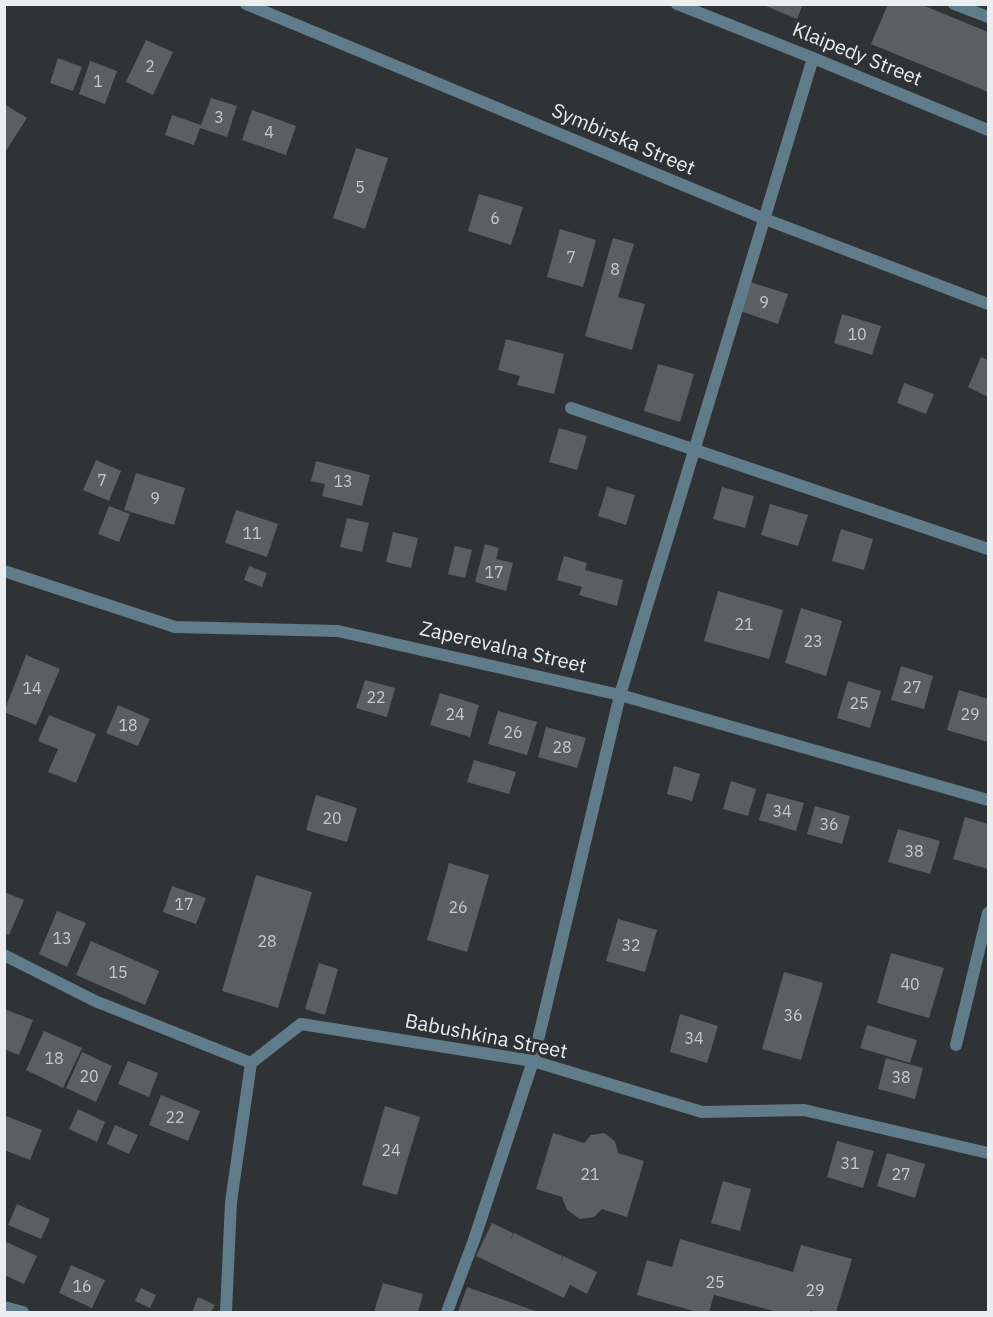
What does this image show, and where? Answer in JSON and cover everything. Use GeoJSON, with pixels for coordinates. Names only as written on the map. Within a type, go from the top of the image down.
{"type":"FeatureCollection","features":[{"type":"Feature","properties":{"kind":"street","name":"Symbirska Street"},"geometry":{"type":"LineString","coordinates":[[246,4],[765,219],[988,304]]}},
{"type":"Feature","properties":{"kind":"street","name":"Klaipedy Street"},"geometry":{"type":"LineString","coordinates":[[677,4],[988,130]]}},
{"type":"Feature","properties":{"kind":"street"},"geometry":{"type":"LineString","coordinates":[[954,4],[988,17]]}},
{"type":"Feature","properties":{"kind":"street"},"geometry":{"type":"LineString","coordinates":[[447,1312],[474,1240],[533,1062],[620,695],[813,58]]}},
{"type":"Feature","properties":{"kind":"street"},"geometry":{"type":"LineString","coordinates":[[570,408],[988,549]]}},
{"type":"Feature","properties":{"kind":"street","name":"Zaperevalna Street"},"geometry":{"type":"LineString","coordinates":[[4,570],[175,627],[338,631],[620,695],[988,800]]}},
{"type":"Feature","properties":{"kind":"street"},"geometry":{"type":"LineString","coordinates":[[956,1044],[988,913]]}},
{"type":"Feature","properties":{"kind":"street"},"geometry":{"type":"LineString","coordinates":[[4,955],[95,1001],[251,1063],[231,1202],[226,1312]]}},
{"type":"Feature","properties":{"kind":"street","name":"Babushkina Street"},"geometry":{"type":"LineString","coordinates":[[251,1063],[301,1024],[533,1062],[702,1112],[804,1110],[988,1153]]}},
{"type":"Feature","properties":{"kind":"street"},"geometry":{"type":"LineString","coordinates":[[4,1307],[23,1312]]}},
{"type":"Feature","properties":{"kind":"building"},"geometry":{"type":"Polygon","coordinates":[[[761,4],[803,4],[797,19],[761,4]]]}},
{"type":"Feature","properties":{"kind":"building"},"geometry":{"type":"Polygon","coordinates":[[[888,4],[920,4],[988,32],[988,92],[871,44],[888,4]]]}},
{"type":"Feature","properties":{"kind":"building"},"geometry":{"type":"Polygon","coordinates":[[[146,40],[173,52],[153,95],[126,82],[146,40]]]}},
{"type":"Feature","properties":{"kind":"building"},"geometry":{"type":"Polygon","coordinates":[[[58,58],[82,67],[73,91],[50,83],[58,58]]]}},
{"type":"Feature","properties":{"kind":"building"},"geometry":{"type":"Polygon","coordinates":[[[90,61],[117,71],[105,104],[79,94],[90,61]]]}},
{"type":"Feature","properties":{"kind":"building"},"geometry":{"type":"Polygon","coordinates":[[[211,98],[237,106],[227,137],[200,128],[194,145],[165,135],[172,115],[201,125],[211,98]]]}},
{"type":"Feature","properties":{"kind":"building"},"geometry":{"type":"Polygon","coordinates":[[[4,104],[27,118],[4,154],[4,104]]]}},
{"type":"Feature","properties":{"kind":"building"},"geometry":{"type":"Polygon","coordinates":[[[252,110],[296,126],[286,155],[242,140],[252,110]]]}},
{"type":"Feature","properties":{"kind":"building"},"geometry":{"type":"Polygon","coordinates":[[[356,148],[388,158],[365,229],[333,218],[356,148]]]}},
{"type":"Feature","properties":{"kind":"building"},"geometry":{"type":"Polygon","coordinates":[[[479,194],[523,207],[511,245],[468,231],[479,194]]]}},
{"type":"Feature","properties":{"kind":"building"},"geometry":{"type":"Polygon","coordinates":[[[560,229],[596,240],[583,287],[547,277],[560,229]]]}},
{"type":"Feature","properties":{"kind":"building"},"geometry":{"type":"Polygon","coordinates":[[[613,238],[634,244],[618,297],[645,304],[632,350],[585,336],[613,238]]]}},
{"type":"Feature","properties":{"kind":"building"},"geometry":{"type":"Polygon","coordinates":[[[750,282],[788,294],[778,324],[740,311],[750,282]]]}},
{"type":"Feature","properties":{"kind":"building"},"geometry":{"type":"Polygon","coordinates":[[[842,314],[881,326],[872,355],[834,343],[842,314]]]}},
{"type":"Feature","properties":{"kind":"building"},"geometry":{"type":"Polygon","coordinates":[[[506,339],[564,354],[554,394],[517,385],[520,376],[498,370],[506,339]]]}},
{"type":"Feature","properties":{"kind":"building"},"geometry":{"type":"Polygon","coordinates":[[[981,357],[988,360],[988,397],[968,387],[981,357]]]}},
{"type":"Feature","properties":{"kind":"building"},"geometry":{"type":"Polygon","coordinates":[[[658,364],[694,374],[680,422],[644,411],[658,364]]]}},
{"type":"Feature","properties":{"kind":"building"},"geometry":{"type":"Polygon","coordinates":[[[904,383],[934,394],[926,414],[897,403],[904,383]]]}},
{"type":"Feature","properties":{"kind":"building"},"geometry":{"type":"Polygon","coordinates":[[[559,428],[587,436],[577,470],[549,462],[559,428]]]}},
{"type":"Feature","properties":{"kind":"building"},"geometry":{"type":"Polygon","coordinates":[[[96,460],[121,471],[109,501],[83,490],[96,460]]]}},
{"type":"Feature","properties":{"kind":"building"},"geometry":{"type":"Polygon","coordinates":[[[316,461],[370,475],[362,506],[322,496],[325,484],[311,481],[316,461]]]}},
{"type":"Feature","properties":{"kind":"building"},"geometry":{"type":"Polygon","coordinates":[[[136,473],[185,488],[174,525],[124,510],[136,473]]]}},
{"type":"Feature","properties":{"kind":"building"},"geometry":{"type":"Polygon","coordinates":[[[607,487],[635,495],[626,525],[598,516],[607,487]]]}},
{"type":"Feature","properties":{"kind":"building"},"geometry":{"type":"Polygon","coordinates":[[[722,487],[754,496],[745,528],[713,519],[722,487]]]}},
{"type":"Feature","properties":{"kind":"building"},"geometry":{"type":"Polygon","coordinates":[[[770,504],[808,515],[798,546],[761,535],[770,504]]]}},
{"type":"Feature","properties":{"kind":"building"},"geometry":{"type":"Polygon","coordinates":[[[109,506],[130,514],[119,542],[98,534],[109,506]]]}},
{"type":"Feature","properties":{"kind":"building"},"geometry":{"type":"Polygon","coordinates":[[[236,510],[278,524],[267,557],[225,543],[236,510]]]}},
{"type":"Feature","properties":{"kind":"building"},"geometry":{"type":"Polygon","coordinates":[[[347,518],[369,523],[362,552],[340,547],[347,518]]]}},
{"type":"Feature","properties":{"kind":"building"},"geometry":{"type":"Polygon","coordinates":[[[841,529],[873,539],[864,570],[832,561],[841,529]]]}},
{"type":"Feature","properties":{"kind":"building"},"geometry":{"type":"Polygon","coordinates":[[[393,532],[418,538],[411,568],[386,562],[393,532]]]}},
{"type":"Feature","properties":{"kind":"building"},"geometry":{"type":"Polygon","coordinates":[[[485,544],[499,548],[496,559],[513,563],[506,591],[475,582],[485,544]]]}},
{"type":"Feature","properties":{"kind":"building"},"geometry":{"type":"Polygon","coordinates":[[[455,546],[472,550],[465,578],[448,574],[455,546]]]}},
{"type":"Feature","properties":{"kind":"building"},"geometry":{"type":"Polygon","coordinates":[[[564,556],[587,563],[585,570],[623,580],[617,606],[579,595],[582,587],[557,580],[564,556]]]}},
{"type":"Feature","properties":{"kind":"building"},"geometry":{"type":"Polygon","coordinates":[[[249,566],[267,573],[262,587],[244,580],[249,566]]]}},
{"type":"Feature","properties":{"kind":"building"},"geometry":{"type":"Polygon","coordinates":[[[718,591],[783,610],[769,659],[704,641],[718,591]]]}},
{"type":"Feature","properties":{"kind":"building"},"geometry":{"type":"Polygon","coordinates":[[[801,608],[842,621],[826,676],[785,663],[801,608]]]}},
{"type":"Feature","properties":{"kind":"building"},"geometry":{"type":"Polygon","coordinates":[[[26,655],[60,669],[36,725],[4,712],[26,655]]]}},
{"type":"Feature","properties":{"kind":"building"},"geometry":{"type":"Polygon","coordinates":[[[901,666],[933,676],[924,709],[891,700],[901,666]]]}},
{"type":"Feature","properties":{"kind":"building"},"geometry":{"type":"Polygon","coordinates":[[[365,680],[395,688],[387,717],[356,708],[365,680]]]}},
{"type":"Feature","properties":{"kind":"building"},"geometry":{"type":"Polygon","coordinates":[[[848,681],[881,691],[870,728],[837,718],[848,681]]]}},
{"type":"Feature","properties":{"kind":"building"},"geometry":{"type":"Polygon","coordinates":[[[959,690],[988,699],[988,742],[947,730],[959,690]]]}},
{"type":"Feature","properties":{"kind":"building"},"geometry":{"type":"Polygon","coordinates":[[[440,693],[479,705],[470,737],[430,725],[440,693]]]}},
{"type":"Feature","properties":{"kind":"building"},"geometry":{"type":"Polygon","coordinates":[[[118,705],[150,719],[138,746],[106,733],[118,705]]]}},
{"type":"Feature","properties":{"kind":"building"},"geometry":{"type":"Polygon","coordinates":[[[498,711],[537,722],[527,755],[488,744],[498,711]]]}},
{"type":"Feature","properties":{"kind":"building"},"geometry":{"type":"Polygon","coordinates":[[[49,715],[96,734],[76,783],[48,772],[58,749],[38,741],[49,715]]]}},
{"type":"Feature","properties":{"kind":"building"},"geometry":{"type":"Polygon","coordinates":[[[546,727],[586,738],[577,768],[538,757],[546,727]]]}},
{"type":"Feature","properties":{"kind":"building"},"geometry":{"type":"Polygon","coordinates":[[[474,760],[516,772],[509,794],[467,782],[474,760]]]}},
{"type":"Feature","properties":{"kind":"building"},"geometry":{"type":"Polygon","coordinates":[[[674,766],[700,774],[692,801],[667,794],[674,766]]]}},
{"type":"Feature","properties":{"kind":"building"},"geometry":{"type":"Polygon","coordinates":[[[731,781],[756,789],[748,816],[723,809],[731,781]]]}},
{"type":"Feature","properties":{"kind":"building"},"geometry":{"type":"Polygon","coordinates":[[[767,793],[804,803],[796,831],[759,820],[767,793]]]}},
{"type":"Feature","properties":{"kind":"building"},"geometry":{"type":"Polygon","coordinates":[[[316,795],[357,808],[347,842],[306,830],[316,795]]]}},
{"type":"Feature","properties":{"kind":"building"},"geometry":{"type":"Polygon","coordinates":[[[815,806],[850,816],[842,844],[807,834],[815,806]]]}},
{"type":"Feature","properties":{"kind":"building"},"geometry":{"type":"Polygon","coordinates":[[[965,817],[988,824],[988,869],[953,859],[965,817]]]}},
{"type":"Feature","properties":{"kind":"building"},"geometry":{"type":"Polygon","coordinates":[[[898,829],[940,841],[930,874],[888,862],[898,829]]]}},
{"type":"Feature","properties":{"kind":"building"},"geometry":{"type":"Polygon","coordinates":[[[449,863],[489,875],[467,952],[427,940],[449,863]]]}},
{"type":"Feature","properties":{"kind":"building"},"geometry":{"type":"Polygon","coordinates":[[[256,875],[312,892],[278,1008],[222,991],[256,875]]]}},
{"type":"Feature","properties":{"kind":"building"},"geometry":{"type":"Polygon","coordinates":[[[172,886],[206,898],[196,924],[163,912],[172,886]]]}},
{"type":"Feature","properties":{"kind":"building"},"geometry":{"type":"Polygon","coordinates":[[[4,892],[24,900],[9,935],[4,933],[4,892]]]}},
{"type":"Feature","properties":{"kind":"building"},"geometry":{"type":"Polygon","coordinates":[[[57,911],[86,923],[67,967],[39,954],[57,911]]]}},
{"type":"Feature","properties":{"kind":"building"},"geometry":{"type":"Polygon","coordinates":[[[618,919],[657,930],[645,972],[606,961],[618,919]]]}},
{"type":"Feature","properties":{"kind":"building"},"geometry":{"type":"Polygon","coordinates":[[[91,941],[159,971],[145,1005],[76,975],[91,941]]]}},
{"type":"Feature","properties":{"kind":"building"},"geometry":{"type":"Polygon","coordinates":[[[891,953],[944,968],[929,1018],[877,1003],[891,953]]]}},
{"type":"Feature","properties":{"kind":"building"},"geometry":{"type":"Polygon","coordinates":[[[319,963],[338,969],[325,1015],[305,1009],[319,963]]]}},
{"type":"Feature","properties":{"kind":"building"},"geometry":{"type":"Polygon","coordinates":[[[784,972],[823,983],[801,1060],[762,1049],[784,972]]]}},
{"type":"Feature","properties":{"kind":"building"},"geometry":{"type":"Polygon","coordinates":[[[4,1009],[33,1020],[19,1055],[4,1049],[4,1009]]]}},
{"type":"Feature","properties":{"kind":"building"},"geometry":{"type":"Polygon","coordinates":[[[680,1014],[718,1026],[707,1063],[670,1052],[680,1014]]]}},
{"type":"Feature","properties":{"kind":"building"},"geometry":{"type":"Polygon","coordinates":[[[867,1025],[917,1040],[910,1063],[860,1048],[867,1025]]]}},
{"type":"Feature","properties":{"kind":"building"},"geometry":{"type":"Polygon","coordinates":[[[44,1031],[82,1048],[63,1088],[26,1070],[44,1031]]]}},
{"type":"Feature","properties":{"kind":"building"},"geometry":{"type":"Polygon","coordinates":[[[82,1052],[112,1066],[96,1102],[66,1088],[82,1052]]]}},
{"type":"Feature","properties":{"kind":"building"},"geometry":{"type":"Polygon","coordinates":[[[886,1058],[923,1068],[915,1099],[878,1089],[886,1058]]]}},
{"type":"Feature","properties":{"kind":"building"},"geometry":{"type":"Polygon","coordinates":[[[128,1061],[158,1073],[149,1097],[118,1084],[128,1061]]]}},
{"type":"Feature","properties":{"kind":"building"},"geometry":{"type":"Polygon","coordinates":[[[161,1095],[200,1111],[188,1141],[149,1125],[161,1095]]]}},
{"type":"Feature","properties":{"kind":"building"},"geometry":{"type":"Polygon","coordinates":[[[385,1106],[420,1117],[397,1195],[362,1185],[385,1106]]]}},
{"type":"Feature","properties":{"kind":"building"},"geometry":{"type":"Polygon","coordinates":[[[78,1109],[105,1122],[97,1142],[69,1129],[78,1109]]]}},
{"type":"Feature","properties":{"kind":"building"},"geometry":{"type":"Polygon","coordinates":[[[6,1116],[42,1130],[30,1160],[4,1150],[6,1116]]]}},
{"type":"Feature","properties":{"kind":"building"},"geometry":{"type":"Polygon","coordinates":[[[115,1125],[138,1135],[129,1154],[107,1144],[115,1125]]]}},
{"type":"Feature","properties":{"kind":"building"},"geometry":{"type":"Polygon","coordinates":[[[553,1133],[584,1143],[591,1135],[604,1133],[615,1141],[618,1153],[644,1161],[627,1217],[602,1209],[594,1217],[580,1219],[567,1210],[562,1197],[536,1189],[553,1133]]]}},
{"type":"Feature","properties":{"kind":"building"},"geometry":{"type":"Polygon","coordinates":[[[837,1141],[874,1151],[863,1188],[827,1177],[837,1141]]]}},
{"type":"Feature","properties":{"kind":"building"},"geometry":{"type":"Polygon","coordinates":[[[887,1153],[925,1164],[915,1198],[877,1186],[887,1153]]]}},
{"type":"Feature","properties":{"kind":"building"},"geometry":{"type":"Polygon","coordinates":[[[723,1181],[751,1189],[740,1231],[711,1223],[723,1181]]]}},
{"type":"Feature","properties":{"kind":"building"},"geometry":{"type":"Polygon","coordinates":[[[17,1204],[50,1219],[41,1239],[8,1225],[17,1204]]]}},
{"type":"Feature","properties":{"kind":"building"},"geometry":{"type":"Polygon","coordinates":[[[492,1223],[513,1233],[510,1241],[514,1233],[562,1256],[560,1264],[563,1256],[597,1272],[587,1294],[570,1285],[564,1298],[476,1256],[492,1223]]]}},
{"type":"Feature","properties":{"kind":"building"},"geometry":{"type":"Polygon","coordinates":[[[680,1239],[793,1272],[801,1245],[852,1259],[836,1312],[810,1310],[810,1312],[777,1312],[714,1295],[709,1312],[697,1312],[637,1295],[647,1260],[672,1267],[680,1239]]]}},
{"type":"Feature","properties":{"kind":"building"},"geometry":{"type":"Polygon","coordinates":[[[4,1241],[37,1256],[24,1284],[4,1275],[4,1241]]]}},
{"type":"Feature","properties":{"kind":"building"},"geometry":{"type":"Polygon","coordinates":[[[71,1265],[105,1280],[92,1308],[59,1293],[71,1265]]]}},
{"type":"Feature","properties":{"kind":"building"},"geometry":{"type":"Polygon","coordinates":[[[383,1283],[423,1294],[418,1312],[374,1312],[383,1283]]]}},
{"type":"Feature","properties":{"kind":"building"},"geometry":{"type":"Polygon","coordinates":[[[467,1287],[538,1312],[458,1312],[467,1287]]]}},
{"type":"Feature","properties":{"kind":"building"},"geometry":{"type":"Polygon","coordinates":[[[141,1288],[156,1295],[150,1308],[135,1301],[141,1288]]]}},
{"type":"Feature","properties":{"kind":"building"},"geometry":{"type":"Polygon","coordinates":[[[198,1297],[215,1305],[211,1312],[192,1312],[198,1297]]]}}]}
